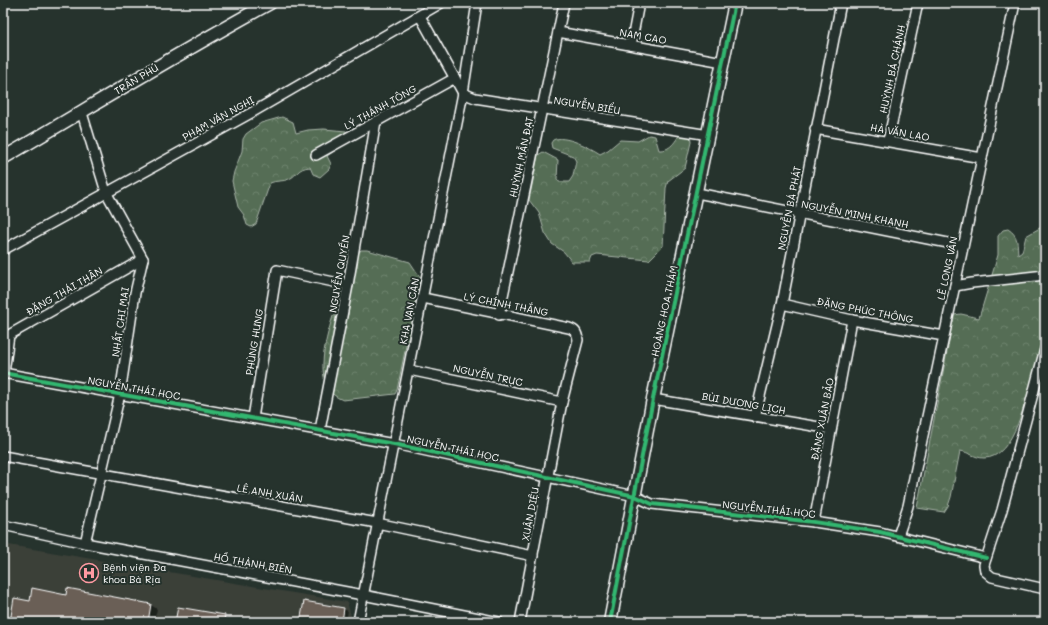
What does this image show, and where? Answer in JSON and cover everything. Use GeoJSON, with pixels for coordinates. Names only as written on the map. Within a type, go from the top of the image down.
{"type":"FeatureCollection","features":[{"type":"Feature","properties":{"kind":"street","name":"TRẦN PHÚ"},"geometry":{"type":"LineString","coordinates":[[3,158],[82,113],[136,78],[270,3]]}},
{"type":"Feature","properties":{"kind":"street","name":"PHẠM VĂN NGHỊ"},"geometry":{"type":"LineString","coordinates":[[3,250],[251,113],[442,3]]}},
{"type":"Feature","properties":{"kind":"street","name":"KHA VẠN CÂN"},"geometry":{"type":"LineString","coordinates":[[358,622],[463,93],[477,3]]}},
{"type":"Feature","properties":{"kind":"street","name":"HUỲNH MẪN ĐẠT"},"geometry":{"type":"LineString","coordinates":[[499,315],[564,3]]}},
{"type":"Feature","properties":{"kind":"street"},"geometry":{"type":"LineString","coordinates":[[631,45],[638,3]]}},
{"type":"Feature","properties":{"kind":"street","name":"HOÀNG HOA THÁM"},"geometry":{"type":"LineString","coordinates":[[610,622],[653,399],[709,135],[735,3]]}},
{"type":"Feature","properties":{"kind":"street","name":"NGUYỄN BÁ PHÁT"},"geometry":{"type":"LineString","coordinates":[[755,417],[782,304],[815,129],[841,3]]}},
{"type":"Feature","properties":{"kind":"street","name":"HUỲNH BÁ CHÁNH"},"geometry":{"type":"LineString","coordinates":[[888,141],[918,3]]}},
{"type":"Feature","properties":{"kind":"street","name":"LÊ LONG VÂN"},"geometry":{"type":"LineString","coordinates":[[898,536],[908,506],[1015,3]]}},
{"type":"Feature","properties":{"kind":"street"},"geometry":{"type":"LineString","coordinates":[[420,16],[456,78],[463,93]]}},
{"type":"Feature","properties":{"kind":"street","name":"NAM CAO"},"geometry":{"type":"LineString","coordinates":[[558,32],[723,62]]}},
{"type":"Feature","properties":{"kind":"street","name":"LÝ THÁNH TÔNG"},"geometry":{"type":"LineString","coordinates":[[316,156],[376,121],[456,78]]}},
{"type":"Feature","properties":{"kind":"street","name":"NGUYỄN BIỂU"},"geometry":{"type":"LineString","coordinates":[[463,93],[475,98],[709,135]]}},
{"type":"Feature","properties":{"kind":"street"},"geometry":{"type":"LineString","coordinates":[[82,113],[106,192],[142,259]]}},
{"type":"Feature","properties":{"kind":"street","name":"NGUYỄN QUYỀN"},"geometry":{"type":"LineString","coordinates":[[320,430],[348,285],[376,121]]}},
{"type":"Feature","properties":{"kind":"street","name":"HÀ VĂN LAO"},"geometry":{"type":"LineString","coordinates":[[815,129],[982,158]]}},
{"type":"Feature","properties":{"kind":"street","name":"NGUYỄN MINH KHANH"},"geometry":{"type":"LineString","coordinates":[[696,193],[799,215],[964,246]]}},
{"type":"Feature","properties":{"kind":"street","name":"ĐẶNG THÁI THÂN"},"geometry":{"type":"LineString","coordinates":[[3,373],[9,335],[142,259]]}},
{"type":"Feature","properties":{"kind":"street","name":"NHẤT CHI MAI"},"geometry":{"type":"LineString","coordinates":[[85,543],[120,394],[135,293],[142,259]]}},
{"type":"Feature","properties":{"kind":"street","name":"PHÙNG HƯNG"},"geometry":{"type":"LineString","coordinates":[[253,418],[277,270],[348,285]]}},
{"type":"Feature","properties":{"kind":"street"},"geometry":{"type":"LineString","coordinates":[[955,286],[972,282],[1045,275]]}},
{"type":"Feature","properties":{"kind":"street","name":"LÝ CHÍNH THẮNG"},"geometry":{"type":"LineString","coordinates":[[423,298],[499,315],[569,328],[575,330],[578,340]]}},
{"type":"Feature","properties":{"kind":"street","name":"ĐẶNG PHÚC THÔNG"},"geometry":{"type":"LineString","coordinates":[[782,304],[852,320],[944,336]]}},
{"type":"Feature","properties":{"kind":"street","name":"ĐẶNG XUÂN BẢO"},"geometry":{"type":"LineString","coordinates":[[814,522],[852,320]]}},
{"type":"Feature","properties":{"kind":"street","name":"XUÂN DIỆU"},"geometry":{"type":"LineString","coordinates":[[520,622],[562,402],[578,340]]}},
{"type":"Feature","properties":{"kind":"street"},"geometry":{"type":"LineString","coordinates":[[1045,349],[1002,510],[984,565],[988,576],[1045,589]]}},
{"type":"Feature","properties":{"kind":"street","name":"NGUYỄN TRỰC"},"geometry":{"type":"LineString","coordinates":[[409,370],[562,402]]}},
{"type":"Feature","properties":{"kind":"street","name":"NGUYỄN THÁI HỌC"},"geometry":{"type":"LineString","coordinates":[[3,373],[394,444],[634,496],[652,504],[814,522],[898,536],[986,558]]}},
{"type":"Feature","properties":{"kind":"street","name":"BÙI DƯƠNG LỊCH"},"geometry":{"type":"LineString","coordinates":[[653,399],[831,429]]}},
{"type":"Feature","properties":{"kind":"street","name":"LÊ ANH XUÂN"},"geometry":{"type":"LineString","coordinates":[[3,456],[377,523],[533,556]]}},
{"type":"Feature","properties":{"kind":"street","name":"HỒ THÀNH BIÊN"},"geometry":{"type":"LineString","coordinates":[[3,525],[85,543],[499,622]]}},
{"type":"Feature","properties":{"kind":"shaded area","name":"Bệnh viện Đa khoa Bà Rịa"},"geometry":{"type":"Polygon","coordinates":[[[3,544],[347,602],[351,616],[350,622],[3,622],[3,544]]]}},
{"type":"Feature","properties":{"kind":"green space"},"geometry":{"type":"Polygon","coordinates":[[[282,117],[293,122],[296,133],[308,130],[324,129],[346,131],[349,141],[327,156],[331,164],[329,169],[320,177],[313,174],[310,167],[300,170],[289,179],[270,183],[256,224],[251,227],[247,225],[244,215],[238,207],[232,181],[242,151],[243,139],[246,134],[261,123],[282,117]]]}},
{"type":"Feature","properties":{"kind":"green space"},"geometry":{"type":"Polygon","coordinates":[[[689,128],[691,142],[685,168],[668,181],[666,188],[663,246],[649,260],[597,255],[592,257],[590,262],[572,262],[564,252],[552,244],[545,233],[539,213],[529,200],[538,155],[543,152],[558,160],[557,179],[559,182],[569,182],[573,176],[576,161],[573,156],[552,148],[551,143],[553,140],[570,140],[584,145],[600,154],[608,150],[620,140],[638,141],[649,135],[655,136],[659,150],[664,150],[674,143],[683,129],[689,128]]]}},
{"type":"Feature","properties":{"kind":"green space"},"geometry":{"type":"Polygon","coordinates":[[[1045,225],[1045,356],[1038,366],[1031,382],[1018,424],[1004,448],[995,455],[981,458],[960,451],[951,497],[944,512],[917,508],[954,315],[961,314],[979,318],[998,255],[998,236],[1003,230],[1008,229],[1016,237],[1018,255],[1022,252],[1026,236],[1045,225]]]}},
{"type":"Feature","properties":{"kind":"green space"},"geometry":{"type":"Polygon","coordinates":[[[361,250],[367,250],[410,262],[420,277],[395,394],[343,400],[333,394],[327,386],[324,375],[324,351],[333,316],[348,315],[356,256],[361,250]]]}},
{"type":"Feature","properties":{"kind":"building"},"geometry":{"type":"Polygon","coordinates":[[[32,588],[66,595],[67,588],[151,604],[148,622],[10,622],[14,598],[30,601],[32,588]]]}},
{"type":"Feature","properties":{"kind":"building"},"geometry":{"type":"Polygon","coordinates":[[[304,601],[344,608],[342,622],[300,622],[304,601]]]}},
{"type":"Feature","properties":{"kind":"building"},"geometry":{"type":"Polygon","coordinates":[[[178,607],[225,615],[224,622],[175,622],[178,607]]]}},
{"type":"Feature","properties":{"kind":"cycle path"},"geometry":{"type":"LineString","coordinates":[[610,622],[653,399],[735,3]]}},
{"type":"Feature","properties":{"kind":"cycle path"},"geometry":{"type":"LineString","coordinates":[[3,373],[394,444],[635,496],[652,504],[814,522],[880,532],[986,558]]}},
{"type":"Feature","properties":{"kind":"place","name":"Bệnh viện Đa khoa Bà Rịa"},"geometry":{"type":"Point","coordinates":[89,573]}}]}
